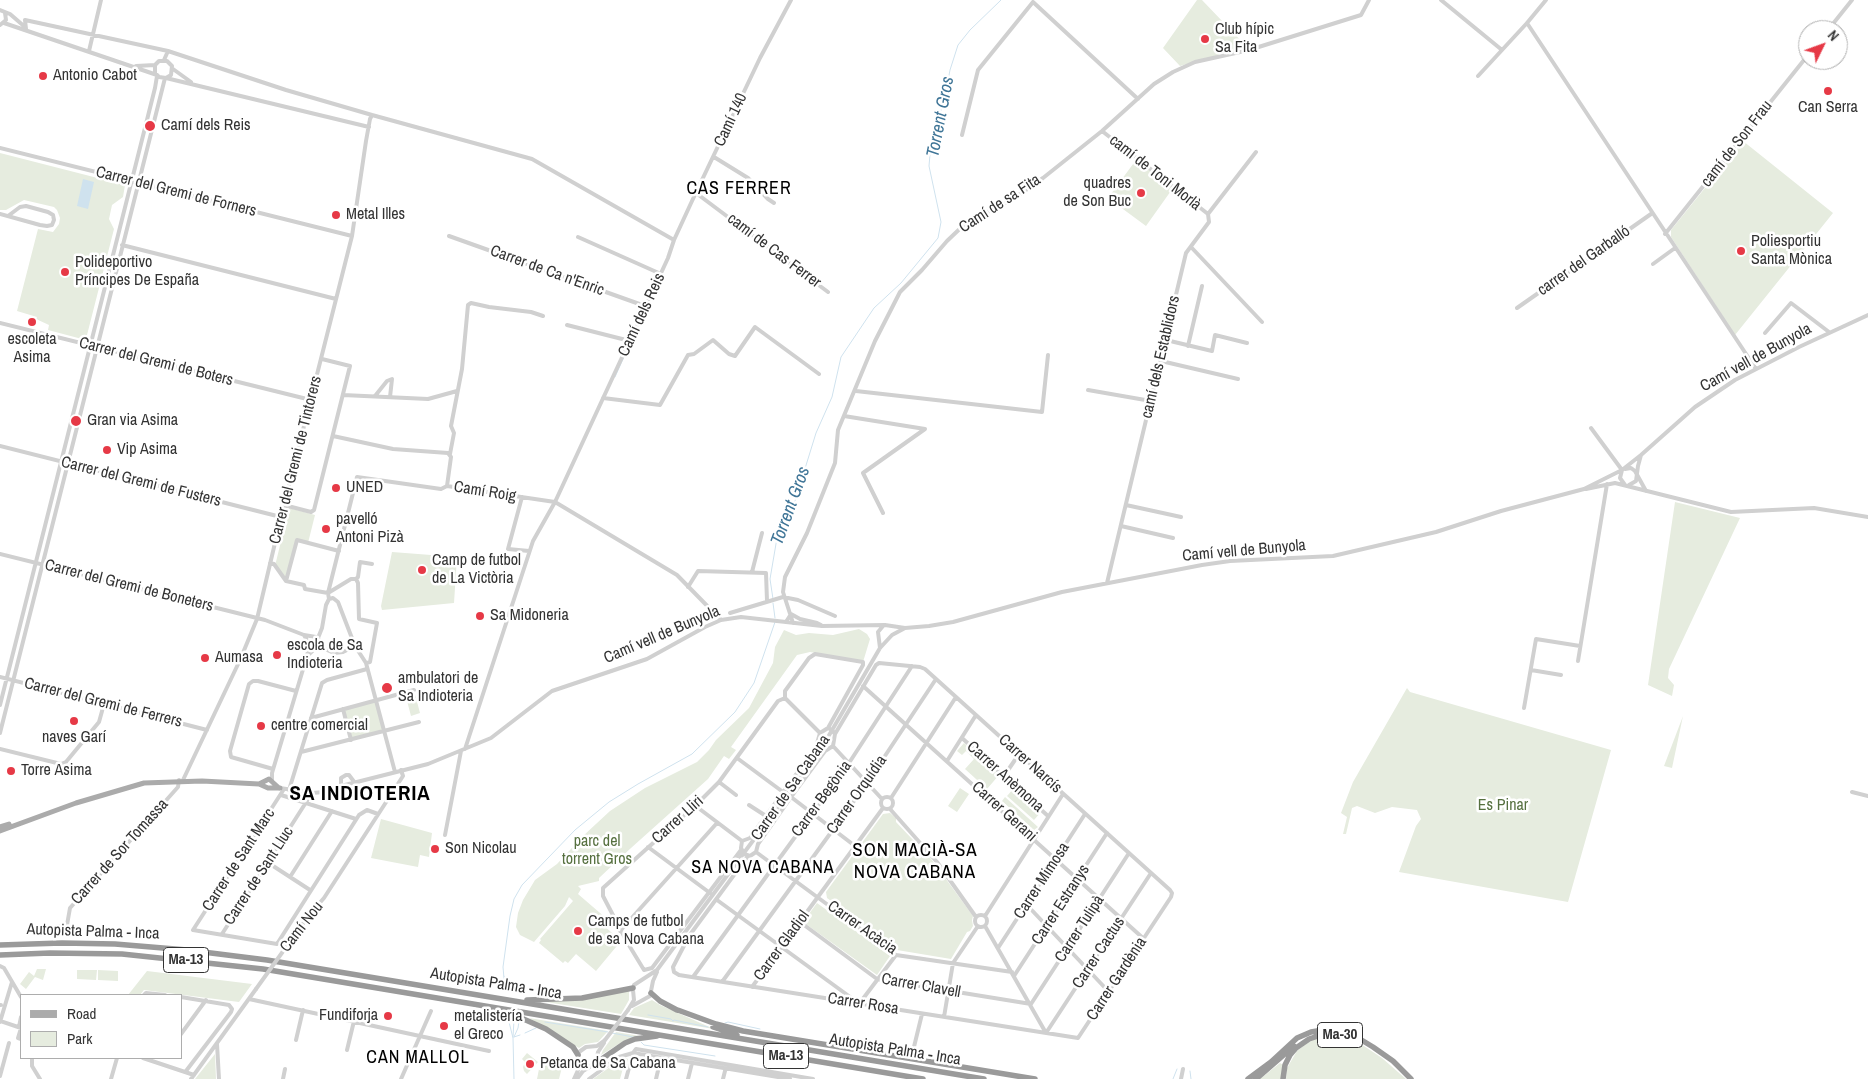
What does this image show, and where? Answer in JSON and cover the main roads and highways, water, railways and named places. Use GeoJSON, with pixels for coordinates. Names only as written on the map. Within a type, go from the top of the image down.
{"type":"FeatureCollection","features":[{"type":"Feature","properties":{"kind":"highway","name":"Autopista Palma - Inca"},"geometry":{"type":"LineString","coordinates":[[0,943],[115,944],[267,960],[984,1079]]}},
{"type":"Feature","properties":{"kind":"highway","name":"Autopista Palma - Inca"},"geometry":{"type":"LineString","coordinates":[[0,954],[86,953],[185,960],[283,972],[923,1079]]}},
{"type":"Feature","properties":{"kind":"highway"},"geometry":{"type":"LineString","coordinates":[[513,1001],[573,999],[633,990]]}},
{"type":"Feature","properties":{"kind":"highway"},"geometry":{"type":"LineString","coordinates":[[651,990],[660,1001],[687,1016],[758,1041]]}},
{"type":"Feature","properties":{"kind":"highway"},"geometry":{"type":"LineString","coordinates":[[497,1008],[542,1026],[571,1046],[578,1058]]}},
{"type":"Feature","properties":{"kind":"highway"},"geometry":{"type":"LineString","coordinates":[[675,1009],[716,1024],[744,1030],[1035,1079]]}},
{"type":"Feature","properties":{"kind":"highway"},"geometry":{"type":"LineString","coordinates":[[1248,1079],[1271,1062],[1294,1040],[1308,1033],[1319,1030],[1337,1030],[1350,1033],[1360,1040]]}},
{"type":"Feature","properties":{"kind":"highway","name":"Ma-30"},"geometry":{"type":"LineString","coordinates":[[1256,1079],[1297,1044],[1312,1035],[1332,1032],[1349,1035],[1360,1040],[1386,1056],[1410,1079]]}},
{"type":"Feature","properties":{"kind":"highway","name":"Ma-30"},"geometry":{"type":"LineString","coordinates":[[1283,1079],[1287,1060],[1296,1048],[1309,1039],[1328,1034],[1347,1037],[1366,1045],[1410,1079]]}},
{"type":"Feature","properties":{"kind":"highway"},"geometry":{"type":"LineString","coordinates":[[597,1060],[624,1043],[640,1038],[663,1036]]}},
{"type":"Feature","properties":{"kind":"main road"},"geometry":{"type":"LineString","coordinates":[[0,831],[113,791],[144,783],[181,780],[263,782],[282,789]]}},
{"type":"Feature","properties":{"kind":"main road"},"geometry":{"type":"LineString","coordinates":[[263,782],[266,788],[272,784]]}},
{"type":"Feature","properties":{"kind":"main road"},"geometry":{"type":"LineString","coordinates":[[0,827],[24,821]]}},
{"type":"Feature","properties":{"kind":"water"},"geometry":{"type":"Polygon","coordinates":[[[83,179],[94,182],[88,209],[77,206],[83,179]]]}},
{"type":"Feature","properties":{"kind":"waterway","name":"Torrent Gros"},"geometry":{"type":"LineString","coordinates":[[773,599],[770,579],[777,538],[795,501],[816,433],[832,397],[841,357],[874,308],[901,283],[938,238],[941,222],[929,166],[933,134],[944,101],[950,70],[958,45],[970,30],[1001,0]]}},
{"type":"Feature","properties":{"kind":"waterway"},"geometry":{"type":"LineString","coordinates":[[615,377],[624,357]]}},
{"type":"Feature","properties":{"kind":"waterway","name":"Torrent Gros"},"geometry":{"type":"LineString","coordinates":[[773,603],[775,618]]}},
{"type":"Feature","properties":{"kind":"waterway","name":"Torrent Gros"},"geometry":{"type":"LineString","coordinates":[[505,990],[503,967],[510,916],[514,899],[522,885],[575,830],[609,802],[692,754],[735,712],[754,683],[775,622]]}},
{"type":"Feature","properties":{"kind":"waterway"},"geometry":{"type":"LineString","coordinates":[[504,976],[515,992]]}},
{"type":"Feature","properties":{"kind":"waterway"},"geometry":{"type":"LineString","coordinates":[[507,980],[509,991]]}},
{"type":"Feature","properties":{"kind":"waterway"},"geometry":{"type":"LineString","coordinates":[[648,1015],[673,1021]]}},
{"type":"Feature","properties":{"kind":"waterway","name":"Torrent Gros"},"geometry":{"type":"LineString","coordinates":[[508,1018],[513,1038],[514,1079]]}},
{"type":"Feature","properties":{"kind":"waterway","name":"Torrent Gros"},"geometry":{"type":"LineString","coordinates":[[513,1037],[514,1020]]}},
{"type":"Feature","properties":{"kind":"waterway"},"geometry":{"type":"LineString","coordinates":[[514,1037],[519,1021]]}},
{"type":"Feature","properties":{"kind":"waterway"},"geometry":{"type":"LineString","coordinates":[[673,1021],[708,1027]]}},
{"type":"Feature","properties":{"kind":"waterway"},"geometry":{"type":"LineString","coordinates":[[545,1022],[608,1032]]}},
{"type":"Feature","properties":{"kind":"waterway"},"geometry":{"type":"LineString","coordinates":[[725,1023],[760,1029]]}},
{"type":"Feature","properties":{"kind":"waterway"},"geometry":{"type":"LineString","coordinates":[[525,1033],[536,1028]]}},
{"type":"Feature","properties":{"kind":"waterway"},"geometry":{"type":"LineString","coordinates":[[612,1033],[633,1037]]}},
{"type":"Feature","properties":{"kind":"waterway"},"geometry":{"type":"LineString","coordinates":[[514,1037],[520,1035]]}},
{"type":"Feature","properties":{"kind":"waterway"},"geometry":{"type":"LineString","coordinates":[[641,1042],[644,1045],[715,1056]]}},
{"type":"Feature","properties":{"kind":"waterway"},"geometry":{"type":"LineString","coordinates":[[1173,1079],[1177,1069]]}},
{"type":"Feature","properties":{"kind":"waterway"},"geometry":{"type":"LineString","coordinates":[[1190,1071],[1191,1079]]}},
{"type":"Feature","properties":{"kind":"place","name":"Club hípic Sa Fita"},"geometry":{"type":"Point","coordinates":[1205,39]}},
{"type":"Feature","properties":{"kind":"place","name":"Antonio Cabot"},"geometry":{"type":"Point","coordinates":[43,76]}},
{"type":"Feature","properties":{"kind":"place","name":"Can Serra"},"geometry":{"type":"Point","coordinates":[1828,91]}},
{"type":"Feature","properties":{"kind":"place","name":"Camí dels Reis"},"geometry":{"type":"Point","coordinates":[150,126]}},
{"type":"Feature","properties":{"kind":"place","name":"quadres de Son Buc"},"geometry":{"type":"Point","coordinates":[1141,193]}},
{"type":"Feature","properties":{"kind":"place","name":"Metal Illes"},"geometry":{"type":"Point","coordinates":[336,215]}},
{"type":"Feature","properties":{"kind":"place","name":"Poliesportiu Santa Mònica"},"geometry":{"type":"Point","coordinates":[1741,251]}},
{"type":"Feature","properties":{"kind":"place","name":"Polideportivo Príncipes De España"},"geometry":{"type":"Point","coordinates":[65,272]}},
{"type":"Feature","properties":{"kind":"place","name":"escoleta Asima"},"geometry":{"type":"Point","coordinates":[32,322]}},
{"type":"Feature","properties":{"kind":"place","name":"Gran via Asima"},"geometry":{"type":"Point","coordinates":[76,421]}},
{"type":"Feature","properties":{"kind":"place","name":"Vip Asima"},"geometry":{"type":"Point","coordinates":[107,450]}},
{"type":"Feature","properties":{"kind":"place","name":"UNED"},"geometry":{"type":"Point","coordinates":[336,488]}},
{"type":"Feature","properties":{"kind":"place","name":"pavelló Antoni Pizà"},"geometry":{"type":"Point","coordinates":[326,529]}},
{"type":"Feature","properties":{"kind":"place","name":"Camp de futbol de La Victòria"},"geometry":{"type":"Point","coordinates":[422,570]}},
{"type":"Feature","properties":{"kind":"place","name":"Sa Midoneria"},"geometry":{"type":"Point","coordinates":[480,616]}},
{"type":"Feature","properties":{"kind":"place","name":"escola de Sa Indioteria"},"geometry":{"type":"Point","coordinates":[277,655]}},
{"type":"Feature","properties":{"kind":"place","name":"Aumasa"},"geometry":{"type":"Point","coordinates":[205,658]}},
{"type":"Feature","properties":{"kind":"place","name":"ambulatori de Sa Indioteria"},"geometry":{"type":"Point","coordinates":[387,688]}},
{"type":"Feature","properties":{"kind":"place","name":"naves Garí"},"geometry":{"type":"Point","coordinates":[74,721]}},
{"type":"Feature","properties":{"kind":"place","name":"centre comercial"},"geometry":{"type":"Point","coordinates":[261,726]}},
{"type":"Feature","properties":{"kind":"place","name":"Torre Asima"},"geometry":{"type":"Point","coordinates":[11,771]}},
{"type":"Feature","properties":{"kind":"place","name":"Son Nicolau"},"geometry":{"type":"Point","coordinates":[435,849]}},
{"type":"Feature","properties":{"kind":"place","name":"Camps de futbol de sa Nova Cabana"},"geometry":{"type":"Point","coordinates":[578,931]}},
{"type":"Feature","properties":{"kind":"place","name":"Fundiforja"},"geometry":{"type":"Point","coordinates":[388,1016]}},
{"type":"Feature","properties":{"kind":"place","name":"metalistería el Greco"},"geometry":{"type":"Point","coordinates":[444,1026]}},
{"type":"Feature","properties":{"kind":"place","name":"Petanca de Sa Cabana"},"geometry":{"type":"Point","coordinates":[530,1064]}},
{"type":"Feature","properties":{"kind":"district","name":"CAS FERRER"},"geometry":{"type":"Point","coordinates":[739,189]}},
{"type":"Feature","properties":{"kind":"district","name":"SA INDIOTERIA"},"geometry":{"type":"Point","coordinates":[360,794]}},
{"type":"Feature","properties":{"kind":"district","name":"SON MACIÀ-SA NOVA CABANA"},"geometry":{"type":"Point","coordinates":[915,862]}},
{"type":"Feature","properties":{"kind":"district","name":"SA NOVA CABANA"},"geometry":{"type":"Point","coordinates":[763,868]}},
{"type":"Feature","properties":{"kind":"district","name":"CAN MALLOL"},"geometry":{"type":"Point","coordinates":[418,1058]}},
{"type":"Feature","properties":{"kind":"park label","name":"Es Pinar"},"geometry":{"type":"Point","coordinates":[1503,806]}},
{"type":"Feature","properties":{"kind":"park label","name":"parc del torrent Gros"},"geometry":{"type":"Point","coordinates":[597,851]}}]}
